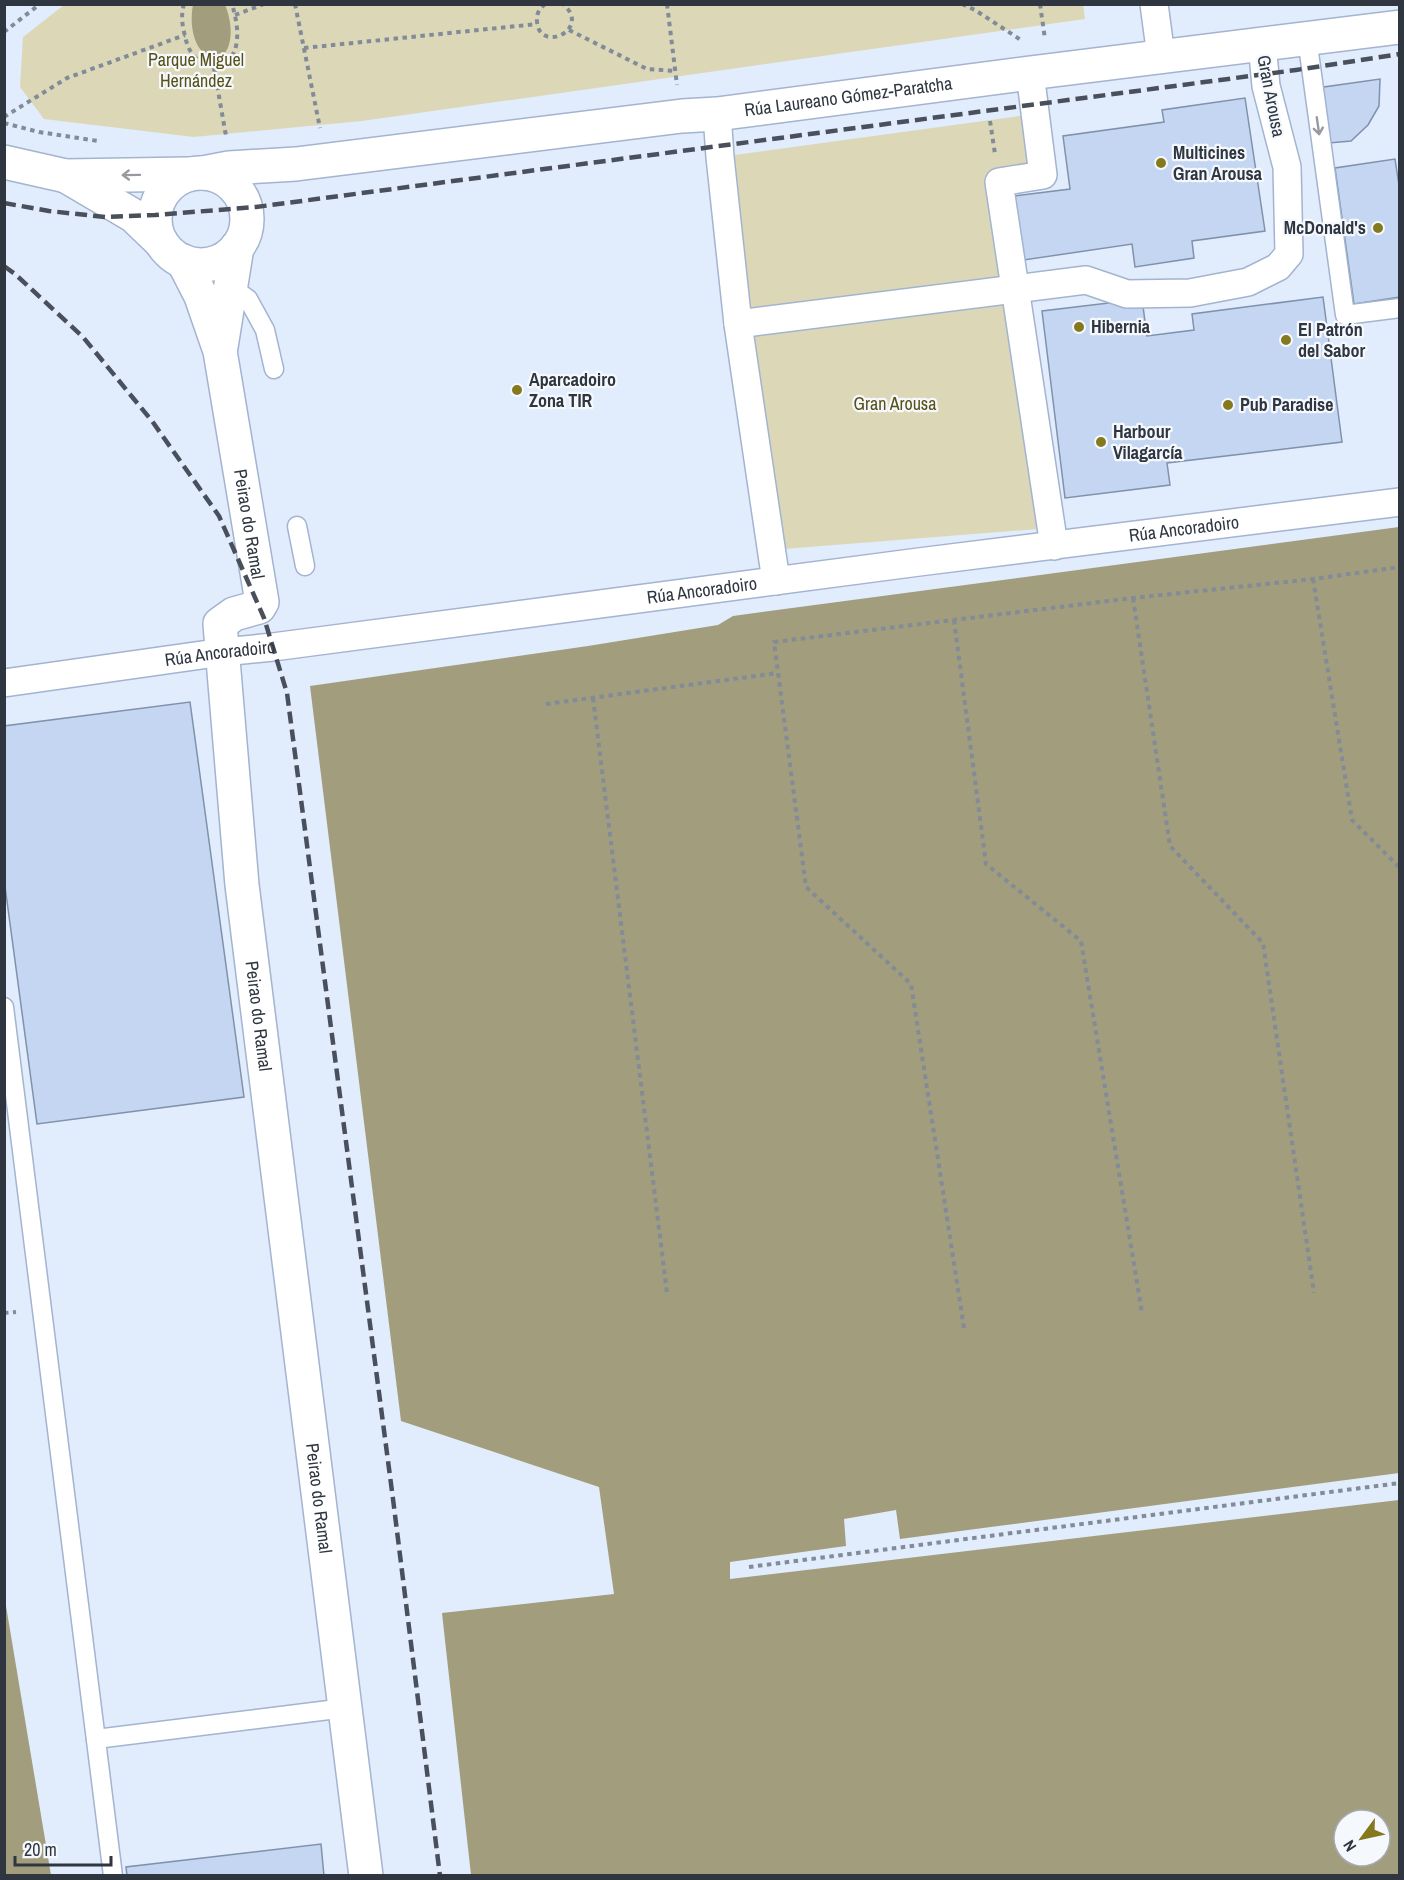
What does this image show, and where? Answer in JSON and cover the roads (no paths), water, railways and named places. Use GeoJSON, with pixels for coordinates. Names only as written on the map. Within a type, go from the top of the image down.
{"type":"FeatureCollection","features":[{"type":"Feature","properties":{"kind":"main road","name":"Rúa Laureano Gómez-Paratcha"},"geometry":{"type":"LineString","coordinates":[[196,174],[229,168],[296,164],[682,116],[717,114],[1027,57],[1161,57],[1400,27]]}},
{"type":"Feature","properties":{"kind":"main road"},"geometry":{"type":"LineString","coordinates":[[4,162],[66,176],[215,175],[235,187],[242,197],[242,233]]}},
{"type":"Feature","properties":{"kind":"main road"},"geometry":{"type":"LineString","coordinates":[[66,176],[134,216],[172,251],[198,265],[212,264],[226,258],[268,189],[296,164]]}},
{"type":"Feature","properties":{"kind":"main road"},"geometry":{"type":"LineString","coordinates":[[172,251],[156,229],[155,215],[159,201],[166,189],[177,179],[196,174]]}},
{"type":"Feature","properties":{"kind":"main road","name":"Peirao do Ramal"},"geometry":{"type":"LineString","coordinates":[[220,351],[230,286],[242,233]]}},
{"type":"Feature","properties":{"kind":"main road","name":"Peirao do Ramal"},"geometry":{"type":"LineString","coordinates":[[172,251],[201,296],[220,351],[262,602],[260,607],[234,614],[220,624],[244,897],[366,1875]]}},
{"type":"Feature","properties":{"kind":"street"},"geometry":{"type":"LineString","coordinates":[[1154,4],[1161,57]]}},
{"type":"Feature","properties":{"kind":"street","name":"Gran Arousa"},"geometry":{"type":"LineString","coordinates":[[738,324],[1086,280],[1127,294],[1191,293],[1248,282],[1278,267],[1290,254],[1287,167],[1266,86],[1262,44]]}},
{"type":"Feature","properties":{"kind":"street"},"geometry":{"type":"LineString","coordinates":[[1027,57],[1043,175],[999,182],[1054,546]]}},
{"type":"Feature","properties":{"kind":"street"},"geometry":{"type":"LineString","coordinates":[[717,114],[718,145],[738,324],[776,581]]}},
{"type":"Feature","properties":{"kind":"street","name":"Rúa Ancoradoiro"},"geometry":{"type":"LineString","coordinates":[[4,682],[1400,502]]}},
{"type":"Feature","properties":{"kind":"lane"},"geometry":{"type":"LineString","coordinates":[[1307,38],[1345,315],[1400,308]]}},
{"type":"Feature","properties":{"kind":"lane"},"geometry":{"type":"LineString","coordinates":[[230,286],[248,299],[265,330],[274,369]]}},
{"type":"Feature","properties":{"kind":"lane"},"geometry":{"type":"LineString","coordinates":[[297,526],[305,566]]}},
{"type":"Feature","properties":{"kind":"lane"},"geometry":{"type":"LineString","coordinates":[[4,1007],[113,1875]]}},
{"type":"Feature","properties":{"kind":"lane"},"geometry":{"type":"LineString","coordinates":[[96,1740],[345,1708]]}},
{"type":"Feature","properties":{"kind":"railway"},"geometry":{"type":"LineString","coordinates":[[4,203],[105,217],[256,207],[1296,70],[1400,54]]}},
{"type":"Feature","properties":{"kind":"railway"},"geometry":{"type":"LineString","coordinates":[[4,266],[83,337],[152,421],[219,516],[264,618],[287,693],[440,1876]]}},
{"type":"Feature","properties":{"kind":"place","name":"Multicines Gran Arousa"},"geometry":{"type":"Point","coordinates":[1161,163]}},
{"type":"Feature","properties":{"kind":"place","name":"McDonald's"},"geometry":{"type":"Point","coordinates":[1378,228]}},
{"type":"Feature","properties":{"kind":"place","name":"Hibernia"},"geometry":{"type":"Point","coordinates":[1079,327]}},
{"type":"Feature","properties":{"kind":"place","name":"El Patrón del Sabor"},"geometry":{"type":"Point","coordinates":[1286,340]}},
{"type":"Feature","properties":{"kind":"place","name":"Aparcadoiro Zona TIR"},"geometry":{"type":"Point","coordinates":[517,390]}},
{"type":"Feature","properties":{"kind":"place","name":"Pub Paradise"},"geometry":{"type":"Point","coordinates":[1228,405]}},
{"type":"Feature","properties":{"kind":"place","name":"Harbour Vilagarcía"},"geometry":{"type":"Point","coordinates":[1101,442]}},
{"type":"Feature","properties":{"kind":"park label","name":"Parque Miguel Hernández"},"geometry":{"type":"Point","coordinates":[196,70]}}]}
